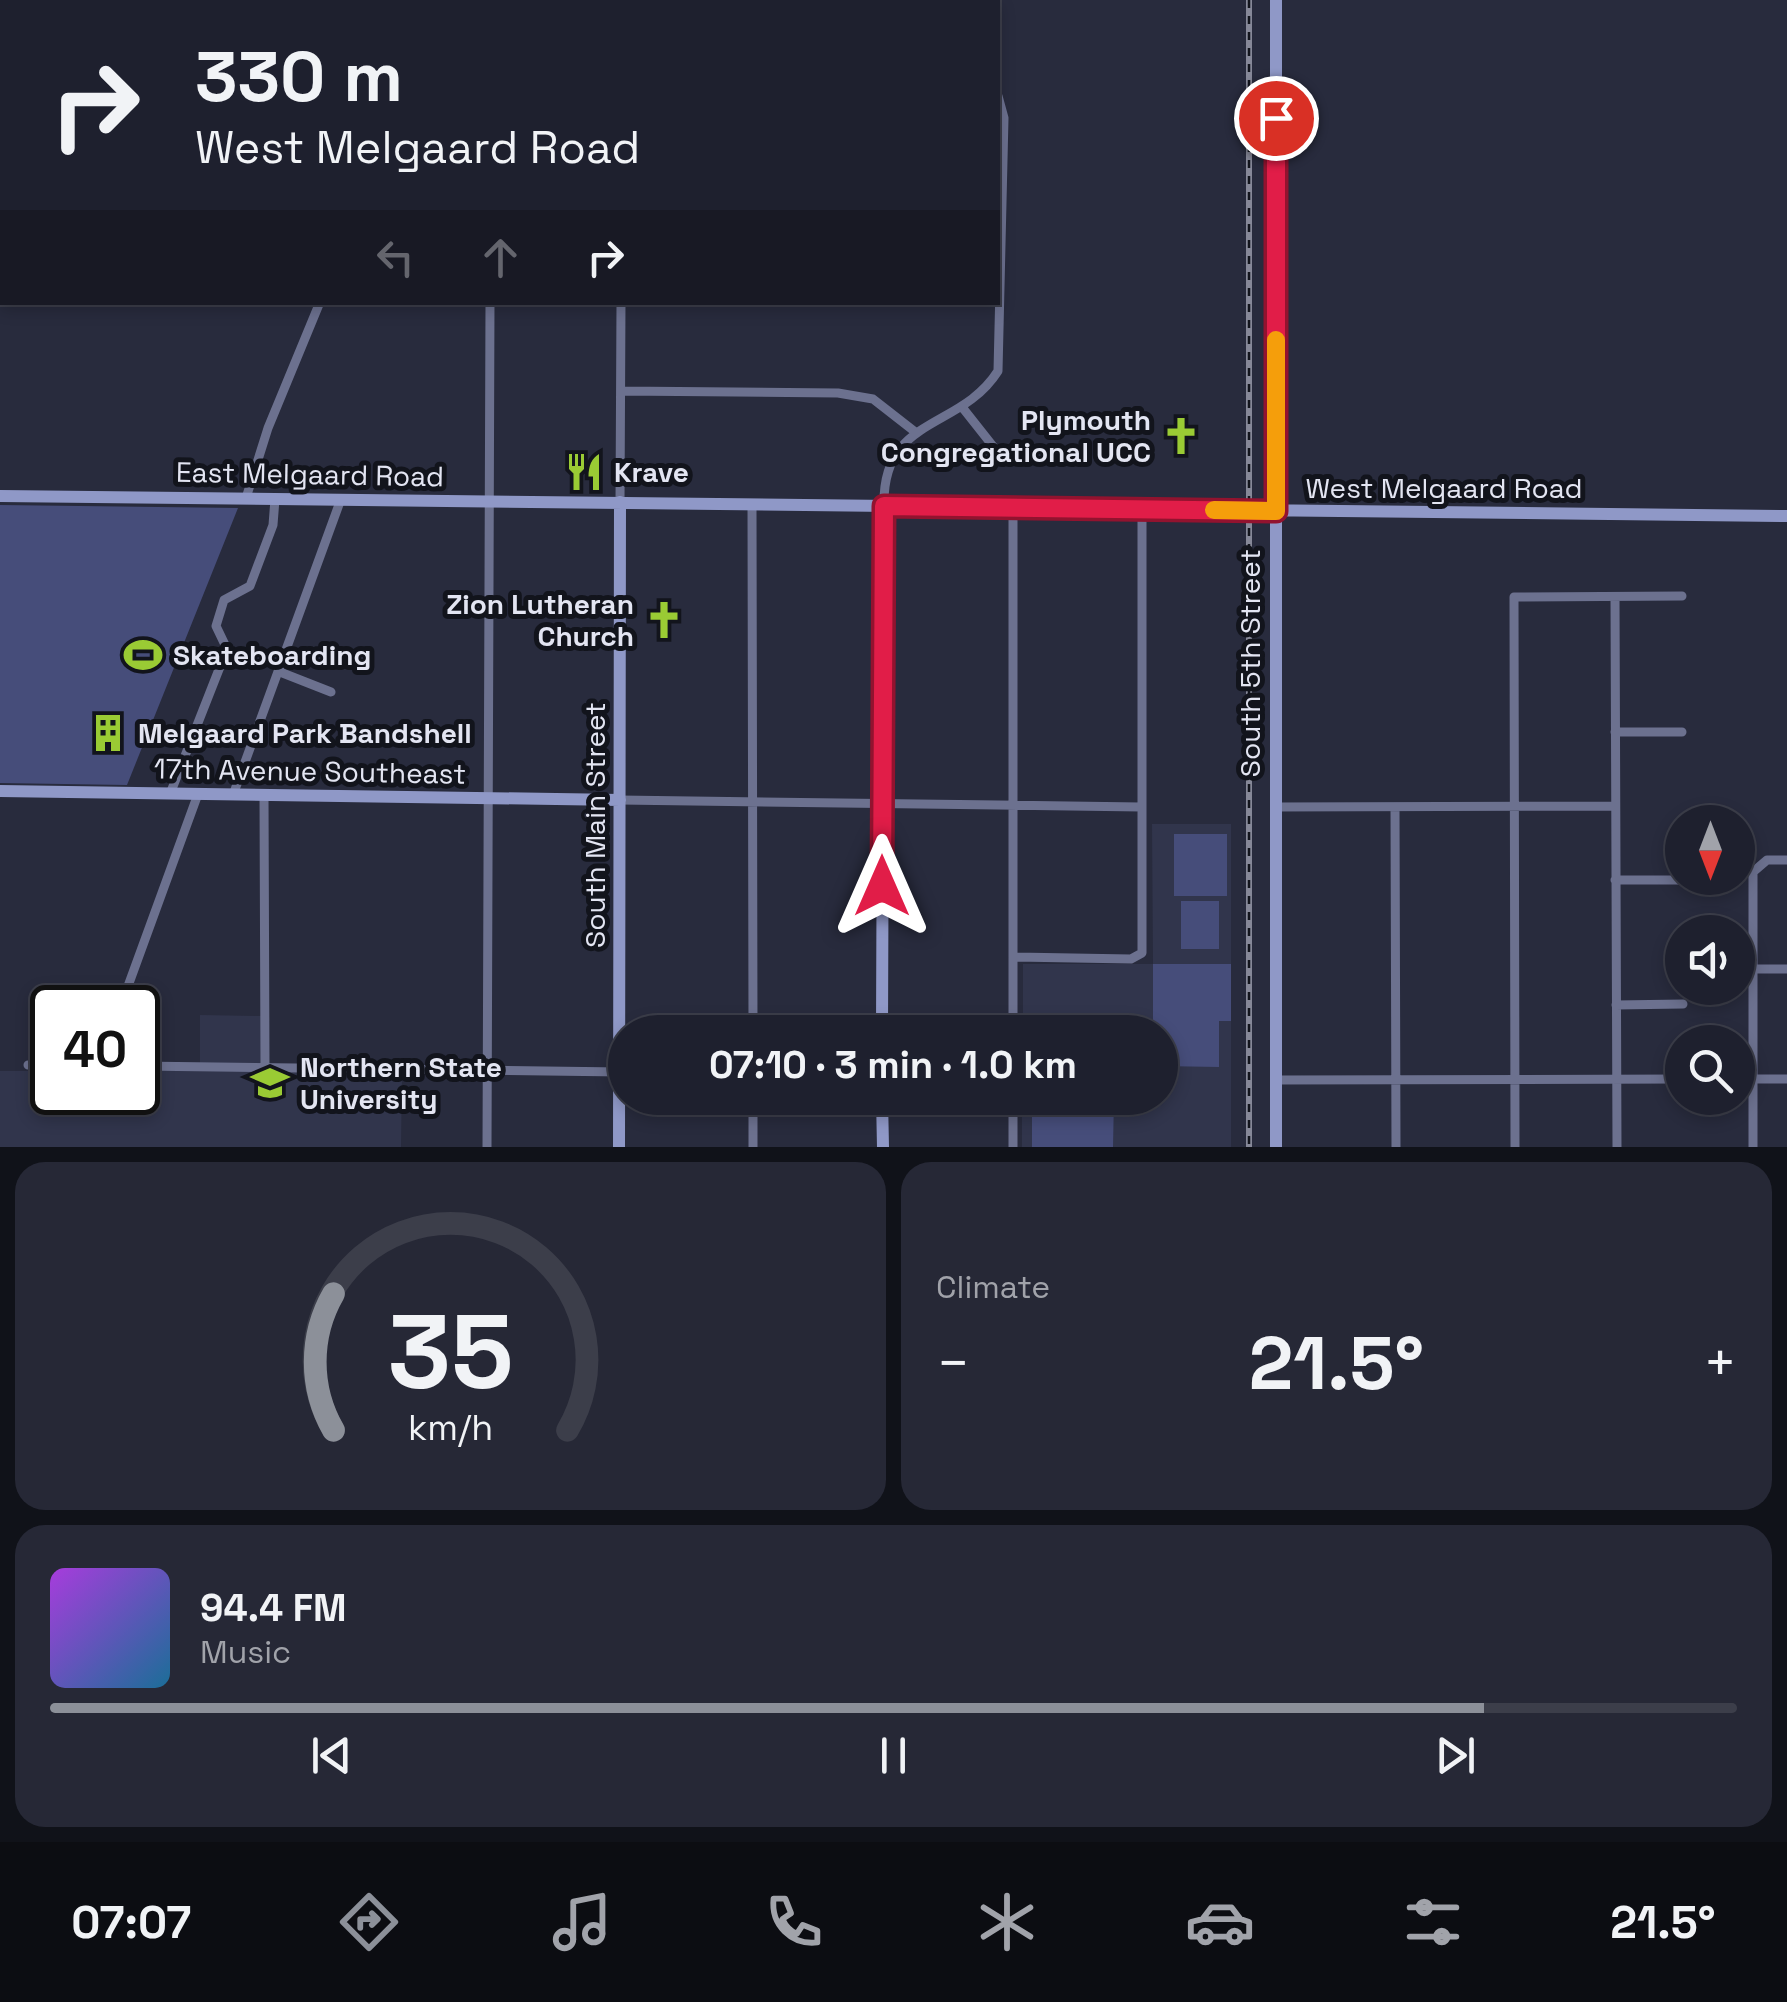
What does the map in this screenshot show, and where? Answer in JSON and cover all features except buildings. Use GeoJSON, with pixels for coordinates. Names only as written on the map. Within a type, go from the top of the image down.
{"type":"FeatureCollection","features":[{"type":"Feature","properties":{"kind":"main road","name":"South 5th Street"},"geometry":{"type":"LineString","coordinates":[[1276,0],[1276,1147]]}},
{"type":"Feature","properties":{"kind":"main road","name":"East Melgaard Road"},"geometry":{"type":"LineString","coordinates":[[0,496],[620,502]]}},
{"type":"Feature","properties":{"kind":"main road","name":"West Melgaard Road"},"geometry":{"type":"LineString","coordinates":[[620,502],[1787,516]]}},
{"type":"Feature","properties":{"kind":"main road","name":"South Main Street"},"geometry":{"type":"LineString","coordinates":[[620,502],[622,1015]]}},
{"type":"Feature","properties":{"kind":"main road"},"geometry":{"type":"LineString","coordinates":[[882,1015],[884,506]]}},
{"type":"Feature","properties":{"kind":"main road","name":"17th Avenue Southeast"},"geometry":{"type":"LineString","coordinates":[[0,791],[620,800]]}},
{"type":"Feature","properties":{"kind":"main road","name":"South Main Street"},"geometry":{"type":"LineString","coordinates":[[619,1147],[620,1115]]}},
{"type":"Feature","properties":{"kind":"main road"},"geometry":{"type":"LineString","coordinates":[[882,1115],[882,1147]]}},
{"type":"Feature","properties":{"kind":"street"},"geometry":{"type":"LineString","coordinates":[[1000,103],[1004,118],[1000,256]]}},
{"type":"Feature","properties":{"kind":"street"},"geometry":{"type":"LineString","coordinates":[[246,498],[268,428],[319,305]]}},
{"type":"Feature","properties":{"kind":"street"},"geometry":{"type":"LineString","coordinates":[[487,1147],[490,305]]}},
{"type":"Feature","properties":{"kind":"street"},"geometry":{"type":"LineString","coordinates":[[620,502],[622,305]]}},
{"type":"Feature","properties":{"kind":"street"},"geometry":{"type":"LineString","coordinates":[[884,506],[885,474],[914,432],[984,392],[998,371],[999,305]]}},
{"type":"Feature","properties":{"kind":"street"},"geometry":{"type":"LineString","coordinates":[[621,391],[838,393],[873,399],[914,432]]}},
{"type":"Feature","properties":{"kind":"street"},"geometry":{"type":"LineString","coordinates":[[962,407],[996,450]]}},
{"type":"Feature","properties":{"kind":"street"},"geometry":{"type":"LineString","coordinates":[[170,794],[227,648],[216,626],[224,600],[250,586],[273,524],[275,499]]}},
{"type":"Feature","properties":{"kind":"street"},"geometry":{"type":"LineString","coordinates":[[233,795],[341,499]]}},
{"type":"Feature","properties":{"kind":"street"},"geometry":{"type":"LineString","coordinates":[[752,504],[753,1015]]}},
{"type":"Feature","properties":{"kind":"street"},"geometry":{"type":"LineString","coordinates":[[1013,508],[1013,1015]]}},
{"type":"Feature","properties":{"kind":"street"},"geometry":{"type":"LineString","coordinates":[[1013,958],[1140,957],[1142,510]]}},
{"type":"Feature","properties":{"kind":"street"},"geometry":{"type":"LineString","coordinates":[[1515,1147],[1514,597],[1682,596]]}},
{"type":"Feature","properties":{"kind":"street"},"geometry":{"type":"LineString","coordinates":[[1615,597],[1617,1147]]}},
{"type":"Feature","properties":{"kind":"street"},"geometry":{"type":"LineString","coordinates":[[280,672],[331,692]]}},
{"type":"Feature","properties":{"kind":"street"},"geometry":{"type":"LineString","coordinates":[[1616,732],[1682,732]]}},
{"type":"Feature","properties":{"kind":"street"},"geometry":{"type":"LineString","coordinates":[[128,985],[198,794]]}},
{"type":"Feature","properties":{"kind":"street"},"geometry":{"type":"LineString","coordinates":[[264,795],[265,1067]]}},
{"type":"Feature","properties":{"kind":"street"},"geometry":{"type":"LineString","coordinates":[[620,800],[1141,807]]}},
{"type":"Feature","properties":{"kind":"street"},"geometry":{"type":"LineString","coordinates":[[1275,807],[1616,806]]}},
{"type":"Feature","properties":{"kind":"street"},"geometry":{"type":"LineString","coordinates":[[1395,807],[1396,1147]]}},
{"type":"Feature","properties":{"kind":"street"},"geometry":{"type":"LineString","coordinates":[[1752,915],[1752,872],[1757,864],[1787,860]]}},
{"type":"Feature","properties":{"kind":"street"},"geometry":{"type":"LineString","coordinates":[[1615,880],[1665,880]]}},
{"type":"Feature","properties":{"kind":"street"},"geometry":{"type":"LineString","coordinates":[[1755,970],[1787,970]]}},
{"type":"Feature","properties":{"kind":"street"},"geometry":{"type":"LineString","coordinates":[[1616,1005],[1665,1004]]}},
{"type":"Feature","properties":{"kind":"street"},"geometry":{"type":"LineString","coordinates":[[160,1066],[608,1072]]}},
{"type":"Feature","properties":{"kind":"street"},"geometry":{"type":"LineString","coordinates":[[1276,1080],[1665,1078]]}},
{"type":"Feature","properties":{"kind":"street"},"geometry":{"type":"LineString","coordinates":[[1755,1079],[1787,1079]]}},
{"type":"Feature","properties":{"kind":"street"},"geometry":{"type":"LineString","coordinates":[[753,1115],[753,1147]]}},
{"type":"Feature","properties":{"kind":"street"},"geometry":{"type":"LineString","coordinates":[[1012,1115],[1013,1147]]}},
{"type":"Feature","properties":{"kind":"street"},"geometry":{"type":"LineString","coordinates":[[1753,1115],[1753,1147]]}},
{"type":"Feature","properties":{"kind":"shaded area"},"geometry":{"type":"Polygon","coordinates":[[[0,505],[238,508],[127,785],[0,783],[0,505]]]}},
{"type":"Feature","properties":{"kind":"shaded area"},"geometry":{"type":"Polygon","coordinates":[[[1152,824],[1231,824],[1231,1147],[1022,1147],[1022,1115],[1178,1115],[1178,1015],[1023,1015],[1023,964],[1153,964],[1152,824]]]}},
{"type":"Feature","properties":{"kind":"shaded area"},"geometry":{"type":"Polygon","coordinates":[[[1174,834],[1227,834],[1227,896],[1174,896],[1174,834]]]}},
{"type":"Feature","properties":{"kind":"shaded area"},"geometry":{"type":"Polygon","coordinates":[[[1181,901],[1219,901],[1219,949],[1181,949],[1181,901]]]}},
{"type":"Feature","properties":{"kind":"shaded area"},"geometry":{"type":"Polygon","coordinates":[[[1153,964],[1231,964],[1231,1021],[1219,1021],[1219,1067],[1178,1066],[1178,1015],[1153,1015],[1153,964]]]}},
{"type":"Feature","properties":{"kind":"shaded area","name":"Northern State University"},"geometry":{"type":"Polygon","coordinates":[[[200,1015],[261,1016],[261,1072],[402,1074],[401,1147],[0,1147],[0,1071],[30,1071],[30,1115],[160,1115],[160,1071],[200,1071],[200,1015]]]}},
{"type":"Feature","properties":{"kind":"shaded area"},"geometry":{"type":"Polygon","coordinates":[[[1032,1115],[1114,1115],[1113,1147],[1032,1147],[1032,1115]]]}},
{"type":"Feature","properties":{"kind":"railway"},"geometry":{"type":"LineString","coordinates":[[1249,0],[1249,1147]]}},
{"type":"Feature","properties":{"kind":"slow traffic"},"geometry":{"type":"LineString","coordinates":[[1214,510],[1276,511],[1276,340]]}},
{"type":"Feature","properties":{"kind":"place","name":"Plymouth Congregational UCC"},"geometry":{"type":"Point","coordinates":[1181,436]}},
{"type":"Feature","properties":{"kind":"place","name":"Krave"},"geometry":{"type":"Point","coordinates":[584,472]}},
{"type":"Feature","properties":{"kind":"place","name":"Zion Lutheran Church"},"geometry":{"type":"Point","coordinates":[664,620]}},
{"type":"Feature","properties":{"kind":"place","name":"Skateboarding"},"geometry":{"type":"Point","coordinates":[143,655]}},
{"type":"Feature","properties":{"kind":"place","name":"Melgaard Park Bandshell"},"geometry":{"type":"Point","coordinates":[108,733]}},
{"type":"Feature","properties":{"kind":"place","name":"Northern State University"},"geometry":{"type":"Point","coordinates":[270,1083]}},
{"type":"Feature","properties":{"kind":"route"},"geometry":{"type":"LineString","coordinates":[[882,886],[884,506],[1276,511],[1276,118]]}}]}
